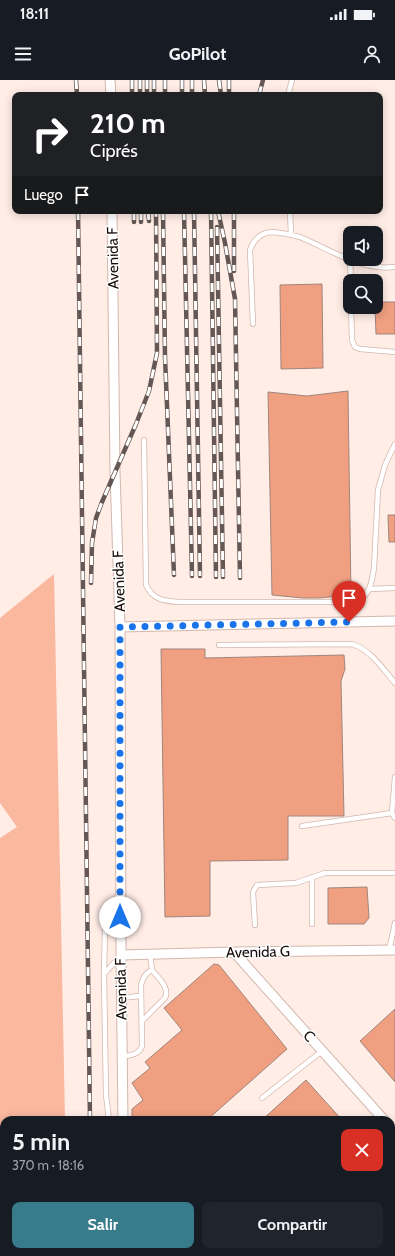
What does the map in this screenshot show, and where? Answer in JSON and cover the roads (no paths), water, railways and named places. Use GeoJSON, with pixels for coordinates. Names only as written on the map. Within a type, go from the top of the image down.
{"type":"FeatureCollection","features":[{"type":"Feature","properties":{"kind":"street"},"geometry":{"type":"LineString","coordinates":[[110,80],[111,92]]}},
{"type":"Feature","properties":{"kind":"street","name":"Avenida F"},"geometry":{"type":"LineString","coordinates":[[112,214],[120,627],[120,955],[123,1116]]}},
{"type":"Feature","properties":{"kind":"street"},"geometry":{"type":"LineString","coordinates":[[120,627],[395,621]]}},
{"type":"Feature","properties":{"kind":"street","name":"Avenida G"},"geometry":{"type":"LineString","coordinates":[[120,955],[392,950]]}},
{"type":"Feature","properties":{"kind":"street","name":"C"},"geometry":{"type":"LineString","coordinates":[[234,952],[380,1116]]}},
{"type":"Feature","properties":{"kind":"lane"},"geometry":{"type":"LineString","coordinates":[[289,92],[292,80]]}},
{"type":"Feature","properties":{"kind":"lane"},"geometry":{"type":"LineString","coordinates":[[290,214],[291,235]]}},
{"type":"Feature","properties":{"kind":"lane"},"geometry":{"type":"LineString","coordinates":[[253,324],[250,250],[252,243],[260,234],[274,232],[300,237],[343,257]]}},
{"type":"Feature","properties":{"kind":"lane"},"geometry":{"type":"LineString","coordinates":[[373,266],[395,267]]}},
{"type":"Feature","properties":{"kind":"lane"},"geometry":{"type":"LineString","coordinates":[[351,314],[352,340],[355,347],[360,349],[395,352]]}},
{"type":"Feature","properties":{"kind":"lane"},"geometry":{"type":"LineString","coordinates":[[144,440],[146,585],[154,596],[160,599],[179,602],[351,602],[358,601],[364,597],[372,581],[374,568],[378,490],[385,465],[395,444]]}},
{"type":"Feature","properties":{"kind":"lane"},"geometry":{"type":"LineString","coordinates":[[369,589],[395,588]]}},
{"type":"Feature","properties":{"kind":"lane"},"geometry":{"type":"LineString","coordinates":[[220,645],[352,644],[366,650],[395,683]]}},
{"type":"Feature","properties":{"kind":"lane"},"geometry":{"type":"LineString","coordinates":[[395,777],[392,813],[395,818]]}},
{"type":"Feature","properties":{"kind":"lane"},"geometry":{"type":"LineString","coordinates":[[302,826],[392,813]]}},
{"type":"Feature","properties":{"kind":"lane"},"geometry":{"type":"LineString","coordinates":[[255,925],[254,892],[257,885],[290,884],[301,882],[325,872],[395,873]]}},
{"type":"Feature","properties":{"kind":"lane"},"geometry":{"type":"LineString","coordinates":[[312,877],[312,924]]}},
{"type":"Feature","properties":{"kind":"lane"},"geometry":{"type":"LineString","coordinates":[[109,1116],[106,1095],[104,974],[105,927],[107,913],[120,891]]}},
{"type":"Feature","properties":{"kind":"lane"},"geometry":{"type":"LineString","coordinates":[[392,950],[395,923]]}},
{"type":"Feature","properties":{"kind":"lane"},"geometry":{"type":"LineString","coordinates":[[141,1022],[165,998],[167,994],[166,988],[152,970],[150,954]]}},
{"type":"Feature","properties":{"kind":"lane"},"geometry":{"type":"LineString","coordinates":[[104,974],[120,955]]}},
{"type":"Feature","properties":{"kind":"lane"},"geometry":{"type":"LineString","coordinates":[[122,1057],[137,1053],[140,1051],[142,1046],[141,985],[143,977],[147,972],[152,970]]}},
{"type":"Feature","properties":{"kind":"lane"},"geometry":{"type":"LineString","coordinates":[[121,998],[140,996]]}},
{"type":"Feature","properties":{"kind":"lane"},"geometry":{"type":"LineString","coordinates":[[262,1098],[322,1051]]}},
{"type":"Feature","properties":{"kind":"railway"},"geometry":{"type":"LineString","coordinates":[[76,80],[77,92]]}},
{"type":"Feature","properties":{"kind":"railway"},"geometry":{"type":"LineString","coordinates":[[132,80],[132,92]]}},
{"type":"Feature","properties":{"kind":"railway"},"geometry":{"type":"LineString","coordinates":[[140,80],[140,92]]}},
{"type":"Feature","properties":{"kind":"railway"},"geometry":{"type":"LineString","coordinates":[[147,80],[147,92]]}},
{"type":"Feature","properties":{"kind":"railway"},"geometry":{"type":"LineString","coordinates":[[154,80],[154,92]]}},
{"type":"Feature","properties":{"kind":"railway"},"geometry":{"type":"LineString","coordinates":[[165,80],[165,92]]}},
{"type":"Feature","properties":{"kind":"railway"},"geometry":{"type":"LineString","coordinates":[[182,80],[182,92]]}},
{"type":"Feature","properties":{"kind":"railway"},"geometry":{"type":"LineString","coordinates":[[192,80],[192,92]]}},
{"type":"Feature","properties":{"kind":"railway"},"geometry":{"type":"LineString","coordinates":[[204,80],[205,92]]}},
{"type":"Feature","properties":{"kind":"railway"},"geometry":{"type":"LineString","coordinates":[[219,80],[221,92]]}},
{"type":"Feature","properties":{"kind":"railway"},"geometry":{"type":"LineString","coordinates":[[229,80],[229,92]]}},
{"type":"Feature","properties":{"kind":"railway"},"geometry":{"type":"LineString","coordinates":[[260,92],[263,80]]}},
{"type":"Feature","properties":{"kind":"railway"},"geometry":{"type":"LineString","coordinates":[[78,214],[90,1116]]}},
{"type":"Feature","properties":{"kind":"railway"},"geometry":{"type":"LineString","coordinates":[[134,214],[134,222]]}},
{"type":"Feature","properties":{"kind":"railway"},"geometry":{"type":"LineString","coordinates":[[141,214],[141,222]]}},
{"type":"Feature","properties":{"kind":"railway"},"geometry":{"type":"LineString","coordinates":[[148,214],[149,221]]}},
{"type":"Feature","properties":{"kind":"railway"},"geometry":{"type":"LineString","coordinates":[[91,583],[92,543],[96,518],[149,391],[157,353],[156,214]]}},
{"type":"Feature","properties":{"kind":"railway"},"geometry":{"type":"LineString","coordinates":[[163,214],[165,357],[174,575]]}},
{"type":"Feature","properties":{"kind":"railway"},"geometry":{"type":"LineString","coordinates":[[184,214],[192,576]]}},
{"type":"Feature","properties":{"kind":"railway"},"geometry":{"type":"LineString","coordinates":[[194,214],[200,576]]}},
{"type":"Feature","properties":{"kind":"railway"},"geometry":{"type":"LineString","coordinates":[[211,214],[216,577]]}},
{"type":"Feature","properties":{"kind":"railway"},"geometry":{"type":"LineString","coordinates":[[219,214],[235,299],[240,578]]}},
{"type":"Feature","properties":{"kind":"railway"},"geometry":{"type":"LineString","coordinates":[[234,214],[234,271]]}},
{"type":"Feature","properties":{"kind":"railway"},"geometry":{"type":"LineString","coordinates":[[217,227],[223,577]]}}]}
